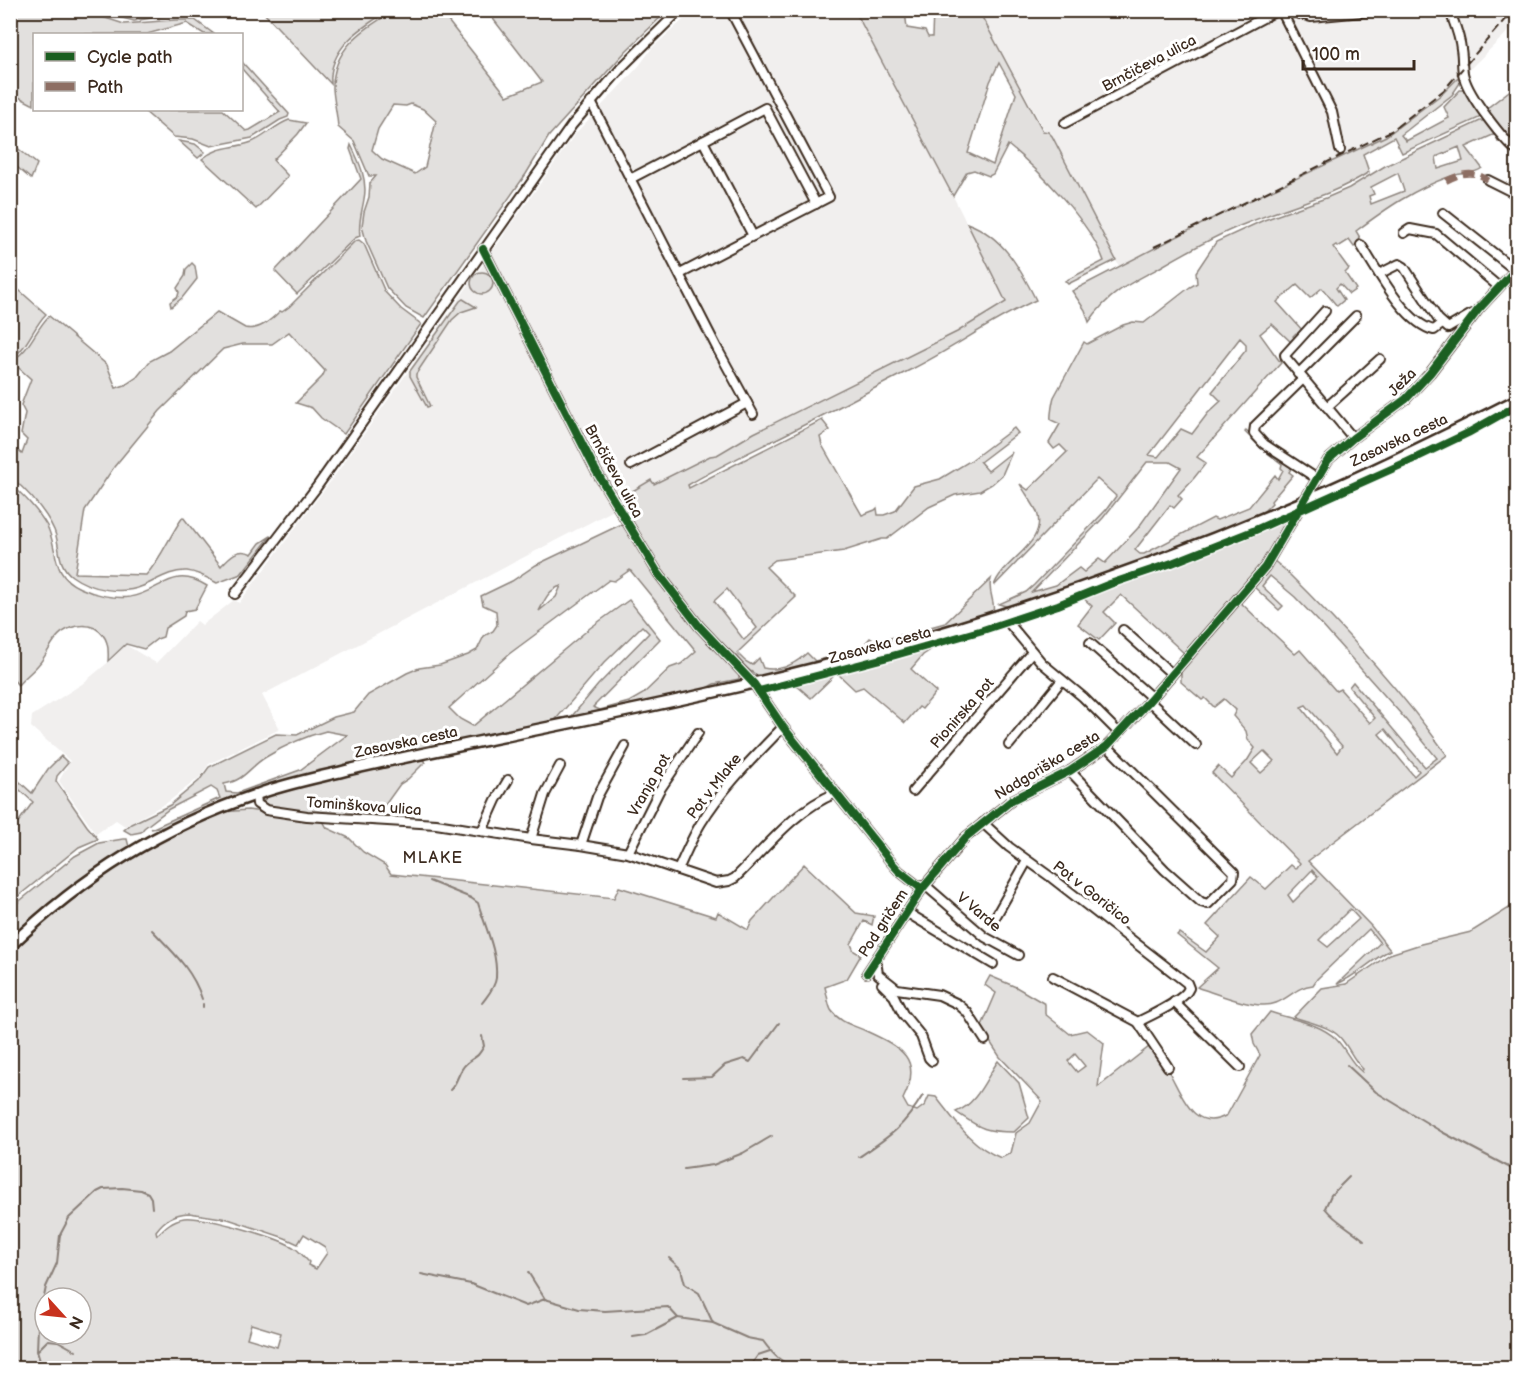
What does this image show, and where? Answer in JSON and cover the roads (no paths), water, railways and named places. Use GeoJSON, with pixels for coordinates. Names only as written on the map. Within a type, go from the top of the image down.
{"type":"FeatureCollection","features":[{"type":"Feature","properties":{"kind":"main road","name":"Zasavska cesta"},"geometry":{"type":"LineString","coordinates":[[10,945],[76,888],[106,866],[166,833],[256,794],[386,762],[754,684],[1002,615],[1162,559],[1303,504],[1518,399]]}},
{"type":"Feature","properties":{"kind":"street"},"geometry":{"type":"LineString","coordinates":[[235,594],[316,488],[572,125],[641,46],[681,10]]}},
{"type":"Feature","properties":{"kind":"street"},"geometry":{"type":"LineString","coordinates":[[680,274],[829,197],[729,10]]}},
{"type":"Feature","properties":{"kind":"street"},"geometry":{"type":"LineString","coordinates":[[1281,10],[1311,17],[1383,10]]}},
{"type":"Feature","properties":{"kind":"street"},"geometry":{"type":"LineString","coordinates":[[1281,10],[1332,112],[1340,150]]}},
{"type":"Feature","properties":{"kind":"street","name":"Brnčičeva ulica"},"geometry":{"type":"LineString","coordinates":[[1065,123],[1281,10]]}},
{"type":"Feature","properties":{"kind":"street"},"geometry":{"type":"LineString","coordinates":[[1448,10],[1461,46],[1464,80],[1506,141],[1518,152]]}},
{"type":"Feature","properties":{"kind":"street"},"geometry":{"type":"LineString","coordinates":[[591,102],[753,414]]}},
{"type":"Feature","properties":{"kind":"street"},"geometry":{"type":"LineString","coordinates":[[630,179],[765,108],[816,204]]}},
{"type":"Feature","properties":{"kind":"street"},"geometry":{"type":"LineString","coordinates":[[703,141],[753,237]]}},
{"type":"Feature","properties":{"kind":"street"},"geometry":{"type":"LineString","coordinates":[[1488,180],[1518,195]]}},
{"type":"Feature","properties":{"kind":"street","name":"Ježa"},"geometry":{"type":"LineString","coordinates":[[1303,504],[1328,460],[1353,438],[1406,399],[1430,373],[1478,310],[1516,269],[1443,213]]}},
{"type":"Feature","properties":{"kind":"street"},"geometry":{"type":"LineString","coordinates":[[1404,232],[1410,229],[1436,234],[1499,287]]}},
{"type":"Feature","properties":{"kind":"street"},"geometry":{"type":"LineString","coordinates":[[1361,245],[1397,301],[1423,325],[1434,330],[1445,326]]}},
{"type":"Feature","properties":{"kind":"street","name":"Brnčičeva ulica"},"geometry":{"type":"LineString","coordinates":[[483,249],[596,471],[658,573],[699,626],[754,684]]}},
{"type":"Feature","properties":{"kind":"street"},"geometry":{"type":"LineString","coordinates":[[1379,274],[1399,264],[1404,267],[1445,326],[1449,348]]}},
{"type":"Feature","properties":{"kind":"street","name":"Ježa"},"geometry":{"type":"LineString","coordinates":[[1445,326],[1478,310]]}},
{"type":"Feature","properties":{"kind":"street"},"geometry":{"type":"LineString","coordinates":[[1325,311],[1286,355],[1287,362],[1353,438]]}},
{"type":"Feature","properties":{"kind":"street"},"geometry":{"type":"LineString","coordinates":[[1316,478],[1264,444],[1254,433],[1255,426],[1356,316]]}},
{"type":"Feature","properties":{"kind":"street"},"geometry":{"type":"LineString","coordinates":[[1327,407],[1380,359]]}},
{"type":"Feature","properties":{"kind":"street","name":"Brnčičeva ulica"},"geometry":{"type":"LineString","coordinates":[[630,465],[747,404]]}},
{"type":"Feature","properties":{"kind":"street","name":"Nadgoriška cesta"},"geometry":{"type":"LineString","coordinates":[[924,887],[966,837],[1012,800],[1070,771],[1107,746],[1265,567],[1303,504]]}},
{"type":"Feature","properties":{"kind":"street"},"geometry":{"type":"LineString","coordinates":[[1002,615],[1032,652],[1083,697],[1119,733]]}},
{"type":"Feature","properties":{"kind":"street"},"geometry":{"type":"LineString","coordinates":[[1123,630],[1172,674]]}},
{"type":"Feature","properties":{"kind":"street"},"geometry":{"type":"LineString","coordinates":[[1090,643],[1196,745]]}},
{"type":"Feature","properties":{"kind":"street","name":"Pionirska pot"},"geometry":{"type":"LineString","coordinates":[[913,791],[1032,652]]}},
{"type":"Feature","properties":{"kind":"street"},"geometry":{"type":"LineString","coordinates":[[1009,745],[1062,680]]}},
{"type":"Feature","properties":{"kind":"street"},"geometry":{"type":"LineString","coordinates":[[754,684],[783,727],[899,871],[924,887]]}},
{"type":"Feature","properties":{"kind":"street","name":"Pot v Mlake"},"geometry":{"type":"LineString","coordinates":[[678,870],[700,824],[713,806],[738,774],[783,727]]}},
{"type":"Feature","properties":{"kind":"street","name":"Vranja pot"},"geometry":{"type":"LineString","coordinates":[[628,853],[659,791],[698,733]]}},
{"type":"Feature","properties":{"kind":"street"},"geometry":{"type":"LineString","coordinates":[[1070,771],[1165,870],[1201,902],[1208,904],[1233,879],[1234,872],[1107,746]]}},
{"type":"Feature","properties":{"kind":"street"},"geometry":{"type":"LineString","coordinates":[[581,845],[597,797],[625,747]]}},
{"type":"Feature","properties":{"kind":"street"},"geometry":{"type":"LineString","coordinates":[[531,839],[545,794],[560,766]]}},
{"type":"Feature","properties":{"kind":"street"},"geometry":{"type":"LineString","coordinates":[[482,831],[508,780]]}},
{"type":"Feature","properties":{"kind":"street","name":"Tominškova ulica"},"geometry":{"type":"LineString","coordinates":[[256,794],[257,804],[266,810],[307,816],[436,824],[581,845],[628,853],[716,883],[729,881],[793,820],[813,805],[836,793]]}},
{"type":"Feature","properties":{"kind":"street","name":"Pot v Goričico"},"geometry":{"type":"LineString","coordinates":[[983,823],[1009,847],[1187,983],[1189,991],[1174,1002]]}},
{"type":"Feature","properties":{"kind":"street"},"geometry":{"type":"LineString","coordinates":[[993,921],[1027,861]]}},
{"type":"Feature","properties":{"kind":"street","name":"Pod gričem"},"geometry":{"type":"LineString","coordinates":[[867,973],[924,887]]}},
{"type":"Feature","properties":{"kind":"street","name":"V Varde"},"geometry":{"type":"LineString","coordinates":[[924,887],[985,937],[1018,955]]}},
{"type":"Feature","properties":{"kind":"street","name":"Pod gričem"},"geometry":{"type":"LineString","coordinates":[[906,912],[993,964]]}},
{"type":"Feature","properties":{"kind":"street","name":"Pod gričem"},"geometry":{"type":"LineString","coordinates":[[876,958],[880,981],[894,996],[903,1014],[921,1036],[932,1061]]}},
{"type":"Feature","properties":{"kind":"street","name":"Pod gričem"},"geometry":{"type":"LineString","coordinates":[[878,974],[897,989],[939,995],[958,1004],[967,1012],[986,1040]]}},
{"type":"Feature","properties":{"kind":"street"},"geometry":{"type":"LineString","coordinates":[[1053,977],[1138,1022],[1168,1068]]}},
{"type":"Feature","properties":{"kind":"street"},"geometry":{"type":"LineString","coordinates":[[1138,1022],[1174,1002],[1240,1067]]}},
{"type":"Feature","properties":{"kind":"waterway"},"geometry":{"type":"LineString","coordinates":[[429,881],[478,903],[493,949],[496,969],[494,985],[482,1003]]}},
{"type":"Feature","properties":{"kind":"waterway"},"geometry":{"type":"LineString","coordinates":[[152,930],[187,970],[202,999]]}},
{"type":"Feature","properties":{"kind":"waterway"},"geometry":{"type":"LineString","coordinates":[[683,1078],[712,1077],[725,1065],[744,1059],[750,1062],[779,1023]]}},
{"type":"Feature","properties":{"kind":"waterway"},"geometry":{"type":"LineString","coordinates":[[450,1090],[463,1067],[484,1046],[482,1036]]}},
{"type":"Feature","properties":{"kind":"waterway"},"geometry":{"type":"LineString","coordinates":[[1347,1065],[1376,1092],[1442,1132],[1518,1172]]}},
{"type":"Feature","properties":{"kind":"waterway"},"geometry":{"type":"LineString","coordinates":[[859,1157],[895,1130],[909,1116],[923,1095]]}},
{"type":"Feature","properties":{"kind":"waterway"},"geometry":{"type":"LineString","coordinates":[[684,1169],[713,1165],[743,1153],[772,1136]]}},
{"type":"Feature","properties":{"kind":"waterway"},"geometry":{"type":"LineString","coordinates":[[1349,1177],[1331,1195],[1325,1208],[1338,1221],[1364,1240]]}},
{"type":"Feature","properties":{"kind":"waterway"},"geometry":{"type":"LineString","coordinates":[[42,1368],[37,1351],[38,1326],[46,1287],[57,1263],[60,1235],[69,1218],[103,1189],[141,1190],[148,1193],[152,1208]]}},
{"type":"Feature","properties":{"kind":"waterway"},"geometry":{"type":"LineString","coordinates":[[669,1258],[681,1269],[685,1284],[699,1293],[713,1323]]}},
{"type":"Feature","properties":{"kind":"waterway"},"geometry":{"type":"LineString","coordinates":[[528,1272],[545,1299]]}},
{"type":"Feature","properties":{"kind":"waterway"},"geometry":{"type":"LineString","coordinates":[[421,1274],[471,1284],[526,1306],[545,1299],[579,1309],[605,1311],[668,1307],[678,1318],[713,1323],[747,1338],[763,1341],[779,1359],[799,1368]]}},
{"type":"Feature","properties":{"kind":"waterway"},"geometry":{"type":"LineString","coordinates":[[633,1337],[646,1335],[678,1318]]}},
{"type":"Feature","properties":{"kind":"waterway"},"geometry":{"type":"LineString","coordinates":[[38,1350],[48,1340],[58,1341],[76,1351]]}},
{"type":"Feature","properties":{"kind":"waterway"},"geometry":{"type":"LineString","coordinates":[[720,1366],[749,1368],[758,1355],[770,1351]]}},
{"type":"Feature","properties":{"kind":"waterway"},"geometry":{"type":"LineString","coordinates":[[807,1368],[843,1360],[852,1368]]}},
{"type":"Feature","properties":{"kind":"railway"},"geometry":{"type":"LineString","coordinates":[[1154,247],[1391,131],[1444,90],[1513,10]]}},
{"type":"Feature","properties":{"kind":"district","name":"MLAKE"},"geometry":{"type":"Point","coordinates":[433,857]}}]}
